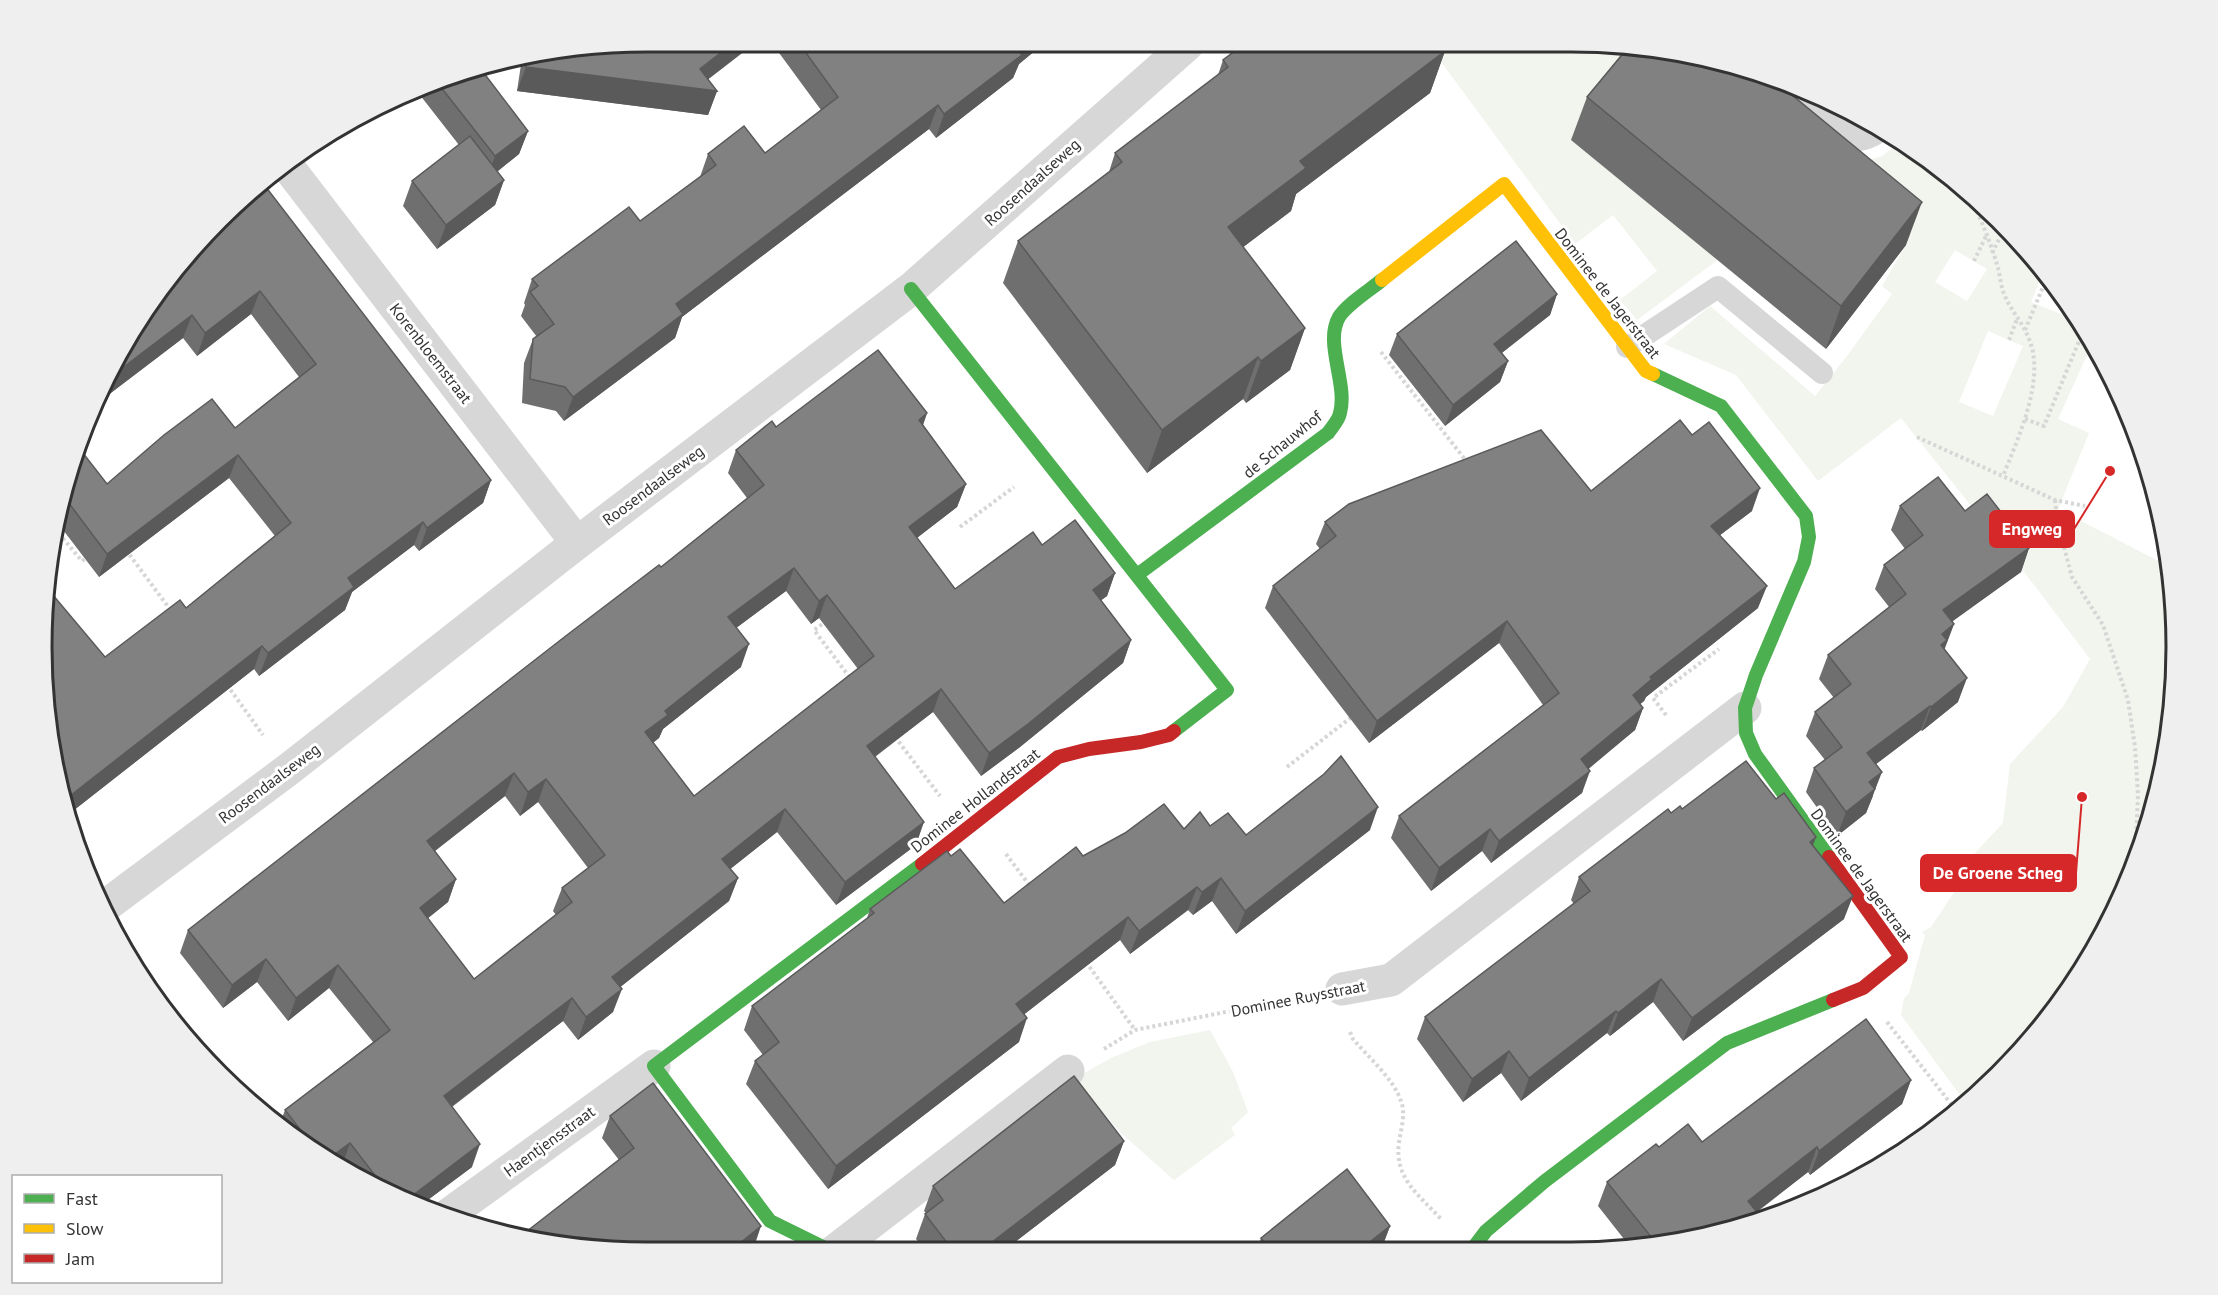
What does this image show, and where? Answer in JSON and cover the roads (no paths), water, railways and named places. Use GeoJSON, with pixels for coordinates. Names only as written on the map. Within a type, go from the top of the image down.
{"type":"FeatureCollection","features":[{"type":"Feature","properties":{"kind":"street","name":"Roosendaalseweg"},"geometry":{"type":"LineString","coordinates":[[110,902],[289,769],[577,543],[911,289],[1179,52]]}},
{"type":"Feature","properties":{"kind":"street"},"geometry":{"type":"LineString","coordinates":[[1805,101],[1806,107],[1817,122],[1833,133],[1851,136],[1868,132]]}},
{"type":"Feature","properties":{"kind":"street","name":"Korenbloemstraat"},"geometry":{"type":"LineString","coordinates":[[291,171],[577,543]]}},
{"type":"Feature","properties":{"kind":"street","name":"de Schauwhof"},"geometry":{"type":"LineString","coordinates":[[1137,575],[1328,433],[1340,416],[1343,397],[1334,338],[1339,317],[1504,184]]}},
{"type":"Feature","properties":{"kind":"street","name":"Dominee de Jagerstraat"},"geometry":{"type":"LineString","coordinates":[[1478,1242],[1492,1226],[1545,1181],[1727,1043],[1863,988],[1901,957],[1755,754],[1746,733],[1745,708],[1756,675],[1804,562],[1809,537],[1806,516],[1721,406],[1646,371],[1504,184]]}},
{"type":"Feature","properties":{"kind":"street","name":"Dominee Hollandstraat"},"geometry":{"type":"LineString","coordinates":[[654,1066],[966,830],[1058,757],[1089,749],[1141,742],[1169,735],[1227,690],[911,289]]}},
{"type":"Feature","properties":{"kind":"street","name":"Dominee Ruysstraat"},"geometry":{"type":"LineString","coordinates":[[1342,989],[1391,980],[1745,708]]}},
{"type":"Feature","properties":{"kind":"street"},"geometry":{"type":"LineString","coordinates":[[654,1066],[770,1221],[813,1242]]}},
{"type":"Feature","properties":{"kind":"street","name":"Haentjensstraat"},"geometry":{"type":"LineString","coordinates":[[454,1210],[654,1066]]}},
{"type":"Feature","properties":{"kind":"street"},"geometry":{"type":"LineString","coordinates":[[846,1242],[1068,1071]]}},
{"type":"Feature","properties":{"kind":"lane"},"geometry":{"type":"LineString","coordinates":[[1627,347],[1718,287],[1822,374]]}},
{"type":"Feature","properties":{"kind":"place","name":"Engweg"},"geometry":{"type":"Point","coordinates":[2110,471]}},
{"type":"Feature","properties":{"kind":"place","name":"De Groene Scheg"},"geometry":{"type":"Point","coordinates":[2082,797]}}]}
